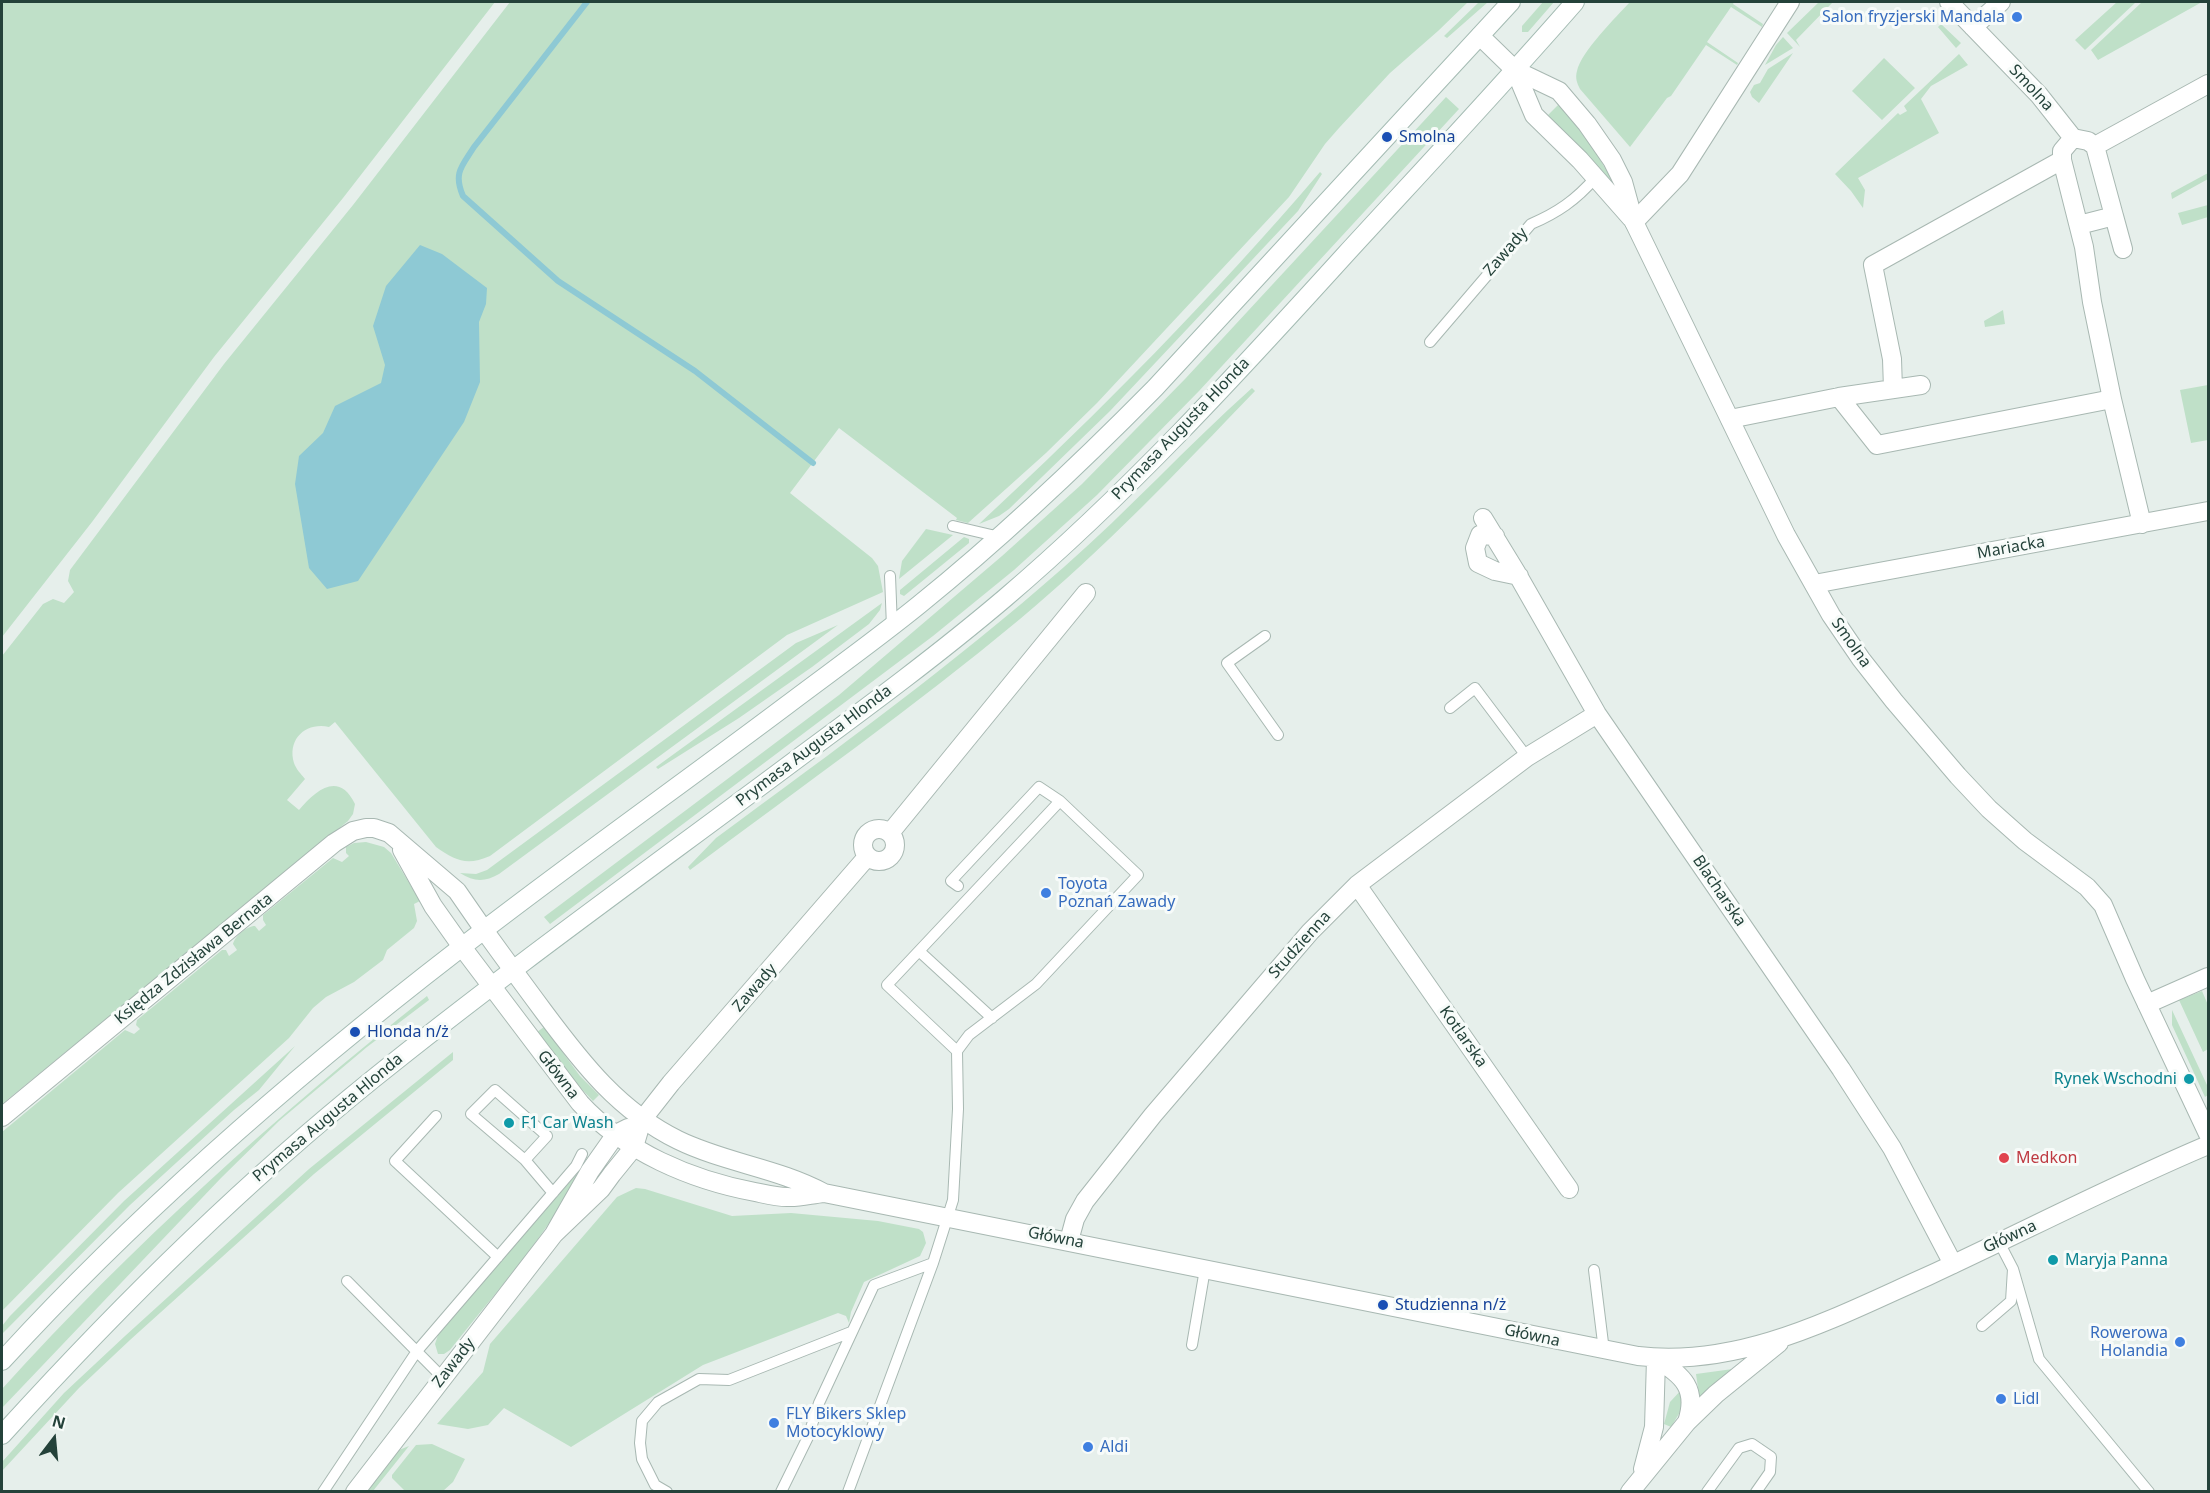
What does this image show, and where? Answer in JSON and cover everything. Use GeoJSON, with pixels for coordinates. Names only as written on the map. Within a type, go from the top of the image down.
{"type":"FeatureCollection","features":[{"type":"Feature","properties":{"kind":"street"},"geometry":{"type":"LineString","coordinates":[[2,1361],[80,1280],[203,1161],[295,1081],[484,930],[891,627],[1000,537],[1097,447],[1155,388],[1511,2]]}},
{"type":"Feature","properties":{"kind":"street","name":"Prymasa Augusta Hlonda"},"geometry":{"type":"LineString","coordinates":[[2,1435],[120,1308],[246,1188],[369,1082],[892,687],[1002,601],[1059,550],[1154,460],[1220,390],[1575,2]]}},
{"type":"Feature","properties":{"kind":"street"},"geometry":{"type":"LineString","coordinates":[[1634,222],[1680,174],[1790,2]]}},
{"type":"Feature","properties":{"kind":"street","name":"Smolna"},"geometry":{"type":"LineString","coordinates":[[1949,2],[2039,95],[2073,138]]}},
{"type":"Feature","properties":{"kind":"street"},"geometry":{"type":"LineString","coordinates":[[1973,27],[2001,2]]}},
{"type":"Feature","properties":{"kind":"street","name":"Smolna"},"geometry":{"type":"LineString","coordinates":[[1480,36],[1515,70],[1559,91],[1587,124],[1612,160],[1623,182],[1634,222],[1786,535],[1831,615],[1861,659],[1894,701],[1989,809],[2025,841],[2087,887],[2103,904],[2147,1004]]}},
{"type":"Feature","properties":{"kind":"street","name":"Smolna"},"geometry":{"type":"LineString","coordinates":[[1515,70],[1534,115],[1634,222]]}},
{"type":"Feature","properties":{"kind":"street"},"geometry":{"type":"LineString","coordinates":[[2096,146],[2208,84]]}},
{"type":"Feature","properties":{"kind":"street"},"geometry":{"type":"LineString","coordinates":[[2123,249],[2096,146],[2088,141],[2073,138],[2062,151],[2062,160],[2079,225],[2112,399],[2142,524]]}},
{"type":"Feature","properties":{"kind":"street"},"geometry":{"type":"LineString","coordinates":[[1893,389],[1892,359],[1873,265],[2062,160]]}},
{"type":"Feature","properties":{"kind":"street"},"geometry":{"type":"LineString","coordinates":[[2079,225],[2114,216]]}},
{"type":"Feature","properties":{"kind":"street"},"geometry":{"type":"LineString","coordinates":[[1730,419],[1839,397],[1922,385]]}},
{"type":"Feature","properties":{"kind":"street"},"geometry":{"type":"LineString","coordinates":[[1839,397],[1877,445],[2112,399]]}},
{"type":"Feature","properties":{"kind":"street","name":"Mariacka"},"geometry":{"type":"LineString","coordinates":[[1814,584],[2208,511]]}},
{"type":"Feature","properties":{"kind":"street","name":"Blacharska"},"geometry":{"type":"LineString","coordinates":[[1483,518],[1598,714],[1886,1138],[1953,1264]]}},
{"type":"Feature","properties":{"kind":"street"},"geometry":{"type":"LineString","coordinates":[[1495,536],[1480,535],[1475,548],[1478,563],[1495,571],[1519,576]]}},
{"type":"Feature","properties":{"kind":"street","name":"Zawady"},"geometry":{"type":"LineString","coordinates":[[355,1491],[554,1234],[601,1189],[634,1147],[642,1120],[867,857],[862,846],[866,834],[878,828],[890,833],[1086,592]]}},
{"type":"Feature","properties":{"kind":"street","name":"Studzienna"},"geometry":{"type":"LineString","coordinates":[[1069,1241],[1075,1219],[1085,1201],[1153,1115],[1310,932],[1357,885],[1527,757],[1598,714]]}},
{"type":"Feature","properties":{"kind":"street","name":"Księdza Zdzisława Bernata"},"geometry":{"type":"LineString","coordinates":[[2,1117],[345,836],[353,831],[374,828],[396,837]]}},
{"type":"Feature","properties":{"kind":"street","name":"Główna"},"geometry":{"type":"LineString","coordinates":[[396,837],[457,891],[591,1074],[642,1120],[691,1145],[788,1175],[824,1193],[1604,1351],[1656,1359],[1715,1355],[1785,1338],[1886,1295],[2208,1145]]}},
{"type":"Feature","properties":{"kind":"street","name":"Główna"},"geometry":{"type":"LineString","coordinates":[[396,837],[433,906],[492,988],[590,1114],[634,1147],[668,1165],[725,1186],[787,1197],[824,1193]]}},
{"type":"Feature","properties":{"kind":"street","name":"Kotlarska"},"geometry":{"type":"LineString","coordinates":[[1357,885],[1569,1189]]}},
{"type":"Feature","properties":{"kind":"street"},"geometry":{"type":"LineString","coordinates":[[2208,977],[2147,1004],[2208,1134]]}},
{"type":"Feature","properties":{"kind":"street","name":"Zawady"},"geometry":{"type":"LineString","coordinates":[[554,1234],[583,1168],[616,1134],[642,1120]]}},
{"type":"Feature","properties":{"kind":"street"},"geometry":{"type":"LineString","coordinates":[[1630,1491],[1687,1422],[1716,1394],[1785,1338]]}},
{"type":"Feature","properties":{"kind":"street"},"geometry":{"type":"LineString","coordinates":[[1642,1475],[1654,1427],[1656,1359],[1671,1368],[1684,1380],[1692,1401],[1687,1422]]}},
{"type":"Feature","properties":{"kind":"lane","name":"Zawady"},"geometry":{"type":"LineString","coordinates":[[1430,342],[1531,224],[1555,214],[1584,191],[1595,178]]}},
{"type":"Feature","properties":{"kind":"lane"},"geometry":{"type":"LineString","coordinates":[[953,526],[1000,537]]}},
{"type":"Feature","properties":{"kind":"lane"},"geometry":{"type":"LineString","coordinates":[[890,576],[891,627]]}},
{"type":"Feature","properties":{"kind":"lane"},"geometry":{"type":"LineString","coordinates":[[1265,636],[1227,663],[1278,735]]}},
{"type":"Feature","properties":{"kind":"lane"},"geometry":{"type":"LineString","coordinates":[[1450,708],[1475,688],[1527,757]]}},
{"type":"Feature","properties":{"kind":"lane"},"geometry":{"type":"LineString","coordinates":[[848,1491],[948,1217],[956,1182],[957,1052],[969,1035],[1036,984],[1138,875],[1060,801],[1039,787],[951,881],[957,886]]}},
{"type":"Feature","properties":{"kind":"lane"},"geometry":{"type":"LineString","coordinates":[[957,1052],[887,985],[1060,801]]}},
{"type":"Feature","properties":{"kind":"lane"},"geometry":{"type":"LineString","coordinates":[[919,951],[992,1018]]}},
{"type":"Feature","properties":{"kind":"lane"},"geometry":{"type":"LineString","coordinates":[[525,1160],[547,1136],[495,1090],[471,1114],[525,1160],[553,1193]]}},
{"type":"Feature","properties":{"kind":"lane"},"geometry":{"type":"LineString","coordinates":[[436,1116],[395,1161],[498,1257]]}},
{"type":"Feature","properties":{"kind":"lane"},"geometry":{"type":"LineString","coordinates":[[323,1491],[417,1351],[553,1193],[583,1168],[582,1154]]}},
{"type":"Feature","properties":{"kind":"lane"},"geometry":{"type":"LineString","coordinates":[[2000,1242],[2013,1269],[2039,1359],[2149,1491]]}},
{"type":"Feature","properties":{"kind":"lane"},"geometry":{"type":"LineString","coordinates":[[781,1491],[874,1284],[933,1263]]}},
{"type":"Feature","properties":{"kind":"lane"},"geometry":{"type":"LineString","coordinates":[[1192,1345],[1205,1269]]}},
{"type":"Feature","properties":{"kind":"lane"},"geometry":{"type":"LineString","coordinates":[[1982,1326],[2011,1302],[2013,1269]]}},
{"type":"Feature","properties":{"kind":"lane"},"geometry":{"type":"LineString","coordinates":[[1594,1270],[1604,1351]]}},
{"type":"Feature","properties":{"kind":"lane"},"geometry":{"type":"LineString","coordinates":[[347,1281],[443,1378]]}},
{"type":"Feature","properties":{"kind":"lane"},"geometry":{"type":"LineString","coordinates":[[667,1491],[655,1485],[642,1459],[640,1443],[642,1421],[658,1402],[699,1378],[729,1380],[851,1332]]}},
{"type":"Feature","properties":{"kind":"lane"},"geometry":{"type":"LineString","coordinates":[[1707,1491],[1739,1448],[1752,1444],[1771,1457],[1770,1472],[1756,1491]]}},
{"type":"Feature","properties":{"kind":"green space"},"geometry":{"type":"Polygon","coordinates":[[[2,2],[495,2],[343,198],[214,357],[92,522],[2,637],[2,2]]]}},
{"type":"Feature","properties":{"kind":"green space"},"geometry":{"type":"Polygon","coordinates":[[[510,2],[1468,2],[1390,73],[1339,128],[1325,144],[1289,197],[1097,403],[1046,453],[968,523],[956,520],[957,518],[839,428],[790,493],[872,558],[878,566],[883,592],[787,635],[490,856],[475,861],[456,859],[436,847],[335,722],[329,727],[313,727],[306,730],[300,734],[293,747],[295,765],[305,779],[287,800],[299,810],[313,796],[327,787],[342,788],[355,804],[353,814],[348,821],[2,1104],[2,656],[43,604],[53,599],[64,603],[74,592],[68,581],[70,570],[224,364],[353,205],[510,2]]]}},
{"type":"Feature","properties":{"kind":"green space"},"geometry":{"type":"Polygon","coordinates":[[[1479,2],[1488,2],[1447,38],[1444,36],[1479,2]]]}},
{"type":"Feature","properties":{"kind":"green space"},"geometry":{"type":"Polygon","coordinates":[[[1543,2],[1554,2],[1528,32],[1522,32],[1522,26],[1543,2]]]}},
{"type":"Feature","properties":{"kind":"green space"},"geometry":{"type":"Polygon","coordinates":[[[1630,2],[1734,2],[1733,4],[1763,24],[1762,27],[1731,7],[1707,42],[1738,63],[1737,65],[1706,45],[1671,96],[1667,98],[1630,147],[1580,89],[1576,76],[1585,54],[1630,2]]]}},
{"type":"Feature","properties":{"kind":"green space"},"geometry":{"type":"Polygon","coordinates":[[[1819,2],[1833,2],[1796,40],[1800,47],[1787,33],[1819,2]]]}},
{"type":"Feature","properties":{"kind":"green space"},"geometry":{"type":"Polygon","coordinates":[[[2117,2],[2136,2],[2085,50],[2075,40],[2117,2]]]}},
{"type":"Feature","properties":{"kind":"green space"},"geometry":{"type":"Polygon","coordinates":[[[2142,2],[2202,2],[2098,60],[2091,50],[2142,2]]]}},
{"type":"Feature","properties":{"kind":"green space"},"geometry":{"type":"Polygon","coordinates":[[[1941,24],[1961,43],[1956,48],[1938,27],[1941,24]]]}},
{"type":"Feature","properties":{"kind":"green space"},"geometry":{"type":"Polygon","coordinates":[[[1783,37],[1793,48],[1765,65],[1776,45],[1783,37]]]}},
{"type":"Feature","properties":{"kind":"green space"},"geometry":{"type":"Polygon","coordinates":[[[1793,53],[1759,103],[1750,92],[1754,85],[1760,83],[1768,69],[1793,53]]]}},
{"type":"Feature","properties":{"kind":"green space"},"geometry":{"type":"Polygon","coordinates":[[[1959,54],[1968,65],[1931,86],[1921,99],[1939,133],[1858,178],[1865,190],[1863,208],[1835,174],[1898,113],[1900,115],[1907,111],[1904,106],[1959,54]]]}},
{"type":"Feature","properties":{"kind":"green space"},"geometry":{"type":"Polygon","coordinates":[[[1884,58],[1915,88],[1882,120],[1852,91],[1884,58]]]}},
{"type":"Feature","properties":{"kind":"green space"},"geometry":{"type":"Polygon","coordinates":[[[1446,97],[1459,109],[1199,391],[1097,495],[1014,570],[933,636],[550,924],[544,917],[839,695],[1002,556],[1082,484],[1185,379],[1446,97]]]}},
{"type":"Feature","properties":{"kind":"green space"},"geometry":{"type":"Polygon","coordinates":[[[1559,104],[1593,147],[1618,191],[1548,115],[1559,104]]]}},
{"type":"Feature","properties":{"kind":"green space"},"geometry":{"type":"Polygon","coordinates":[[[1320,172],[1322,174],[1298,211],[1110,411],[1009,509],[979,524],[1155,353],[1239,264],[1320,172]]]}},
{"type":"Feature","properties":{"kind":"green space"},"geometry":{"type":"Polygon","coordinates":[[[2208,173],[2208,179],[2172,199],[2171,193],[2208,173]]]}},
{"type":"Feature","properties":{"kind":"green space"},"geometry":{"type":"Polygon","coordinates":[[[2208,205],[2208,217],[2182,225],[2178,213],[2208,205]]]}},
{"type":"Feature","properties":{"kind":"green space"},"geometry":{"type":"Polygon","coordinates":[[[2003,310],[2005,324],[1985,327],[1984,321],[2003,310]]]}},
{"type":"Feature","properties":{"kind":"green space"},"geometry":{"type":"Polygon","coordinates":[[[2208,385],[2208,440],[2191,443],[2180,390],[2208,385]]]}},
{"type":"Feature","properties":{"kind":"green space"},"geometry":{"type":"Polygon","coordinates":[[[1252,388],[1255,391],[1111,537],[1020,619],[939,684],[690,870],[688,867],[716,838],[893,706],[1022,603],[1088,545],[1252,388]]]}},
{"type":"Feature","properties":{"kind":"green space"},"geometry":{"type":"Polygon","coordinates":[[[926,529],[953,535],[899,579],[902,561],[926,529]]]}},
{"type":"Feature","properties":{"kind":"green space"},"geometry":{"type":"Polygon","coordinates":[[[964,537],[969,539],[969,543],[904,596],[900,594],[900,590],[964,537]]]}},
{"type":"Feature","properties":{"kind":"green space"},"geometry":{"type":"Polygon","coordinates":[[[882,603],[880,610],[869,624],[812,667],[739,718],[658,769],[656,767],[882,603]]]}},
{"type":"Feature","properties":{"kind":"green space"},"geometry":{"type":"Polygon","coordinates":[[[838,625],[499,874],[480,880],[460,873],[476,874],[487,870],[796,643],[838,625]]]}},
{"type":"Feature","properties":{"kind":"green space"},"geometry":{"type":"Polygon","coordinates":[[[366,842],[384,847],[391,853],[420,901],[414,904],[417,921],[414,928],[387,950],[383,960],[313,1008],[289,1038],[118,1193],[2,1311],[2,1132],[125,1030],[134,1034],[140,1029],[136,1025],[137,1020],[222,950],[226,950],[229,956],[237,950],[233,944],[239,935],[252,926],[259,931],[266,925],[263,915],[333,858],[342,862],[349,856],[346,853],[346,847],[354,843],[366,842]]]}},
{"type":"Feature","properties":{"kind":"green space"},"geometry":{"type":"Polygon","coordinates":[[[2202,991],[2208,1005],[2208,1049],[2203,1052],[2179,1000],[2202,991]]]}},
{"type":"Feature","properties":{"kind":"green space"},"geometry":{"type":"Polygon","coordinates":[[[427,996],[429,1000],[367,1047],[279,1121],[221,1178],[2,1408],[2,1389],[51,1336],[154,1233],[315,1088],[427,996]]]}},
{"type":"Feature","properties":{"kind":"green space"},"geometry":{"type":"Polygon","coordinates":[[[2172,1010],[2207,1085],[2208,1095],[2205,1097],[2172,1025],[2172,1010]]]}},
{"type":"Feature","properties":{"kind":"green space"},"geometry":{"type":"Polygon","coordinates":[[[544,1027],[580,1076],[599,1095],[593,1101],[575,1082],[537,1032],[544,1027]]]}},
{"type":"Feature","properties":{"kind":"green space"},"geometry":{"type":"Polygon","coordinates":[[[295,1046],[259,1090],[130,1205],[2,1334],[2,1326],[10,1316],[124,1201],[295,1046]]]}},
{"type":"Feature","properties":{"kind":"green space"},"geometry":{"type":"Polygon","coordinates":[[[453,1052],[453,1060],[314,1174],[130,1340],[79,1388],[2,1471],[2,1462],[64,1393],[125,1336],[309,1169],[453,1052]]]}},
{"type":"Feature","properties":{"kind":"green space"},"geometry":{"type":"Polygon","coordinates":[[[582,1168],[569,1192],[521,1262],[450,1350],[444,1354],[438,1354],[435,1344],[439,1332],[582,1168]]]}},
{"type":"Feature","properties":{"kind":"green space"},"geometry":{"type":"Polygon","coordinates":[[[636,1188],[732,1216],[791,1213],[878,1221],[919,1229],[923,1232],[926,1243],[920,1256],[864,1282],[851,1312],[849,1323],[846,1316],[838,1313],[703,1365],[571,1447],[504,1408],[488,1425],[468,1429],[437,1424],[483,1372],[490,1344],[617,1197],[636,1188]]]}},
{"type":"Feature","properties":{"kind":"green space"},"geometry":{"type":"Polygon","coordinates":[[[1740,1368],[1700,1402],[1696,1374],[1740,1368]]]}},
{"type":"Feature","properties":{"kind":"green space"},"geometry":{"type":"Polygon","coordinates":[[[1683,1388],[1683,1407],[1671,1427],[1664,1424],[1670,1402],[1683,1388]]]}},
{"type":"Feature","properties":{"kind":"green space"},"geometry":{"type":"Polygon","coordinates":[[[432,1444],[465,1459],[453,1482],[443,1491],[405,1491],[392,1478],[392,1475],[416,1445],[432,1444]]]}},
{"type":"Feature","properties":{"kind":"green space"},"geometry":{"type":"Polygon","coordinates":[[[409,1446],[373,1491],[367,1491],[399,1450],[409,1446]]]}},
{"type":"Feature","properties":{"kind":"water"},"geometry":{"type":"Polygon","coordinates":[[[420,245],[442,254],[487,288],[486,304],[479,322],[480,382],[464,422],[358,581],[327,589],[309,568],[295,484],[299,456],[323,433],[335,406],[381,383],[385,365],[373,326],[386,286],[420,245]]]}},
{"type":"Feature","properties":{"kind":"waterway"},"geometry":{"type":"LineString","coordinates":[[587,2],[466,159],[459,175],[463,196],[558,281],[695,371],[813,463]]}},
{"type":"Feature","properties":{"kind":"place","name":"Salon fryzjerski Mandala"},"geometry":{"type":"Point","coordinates":[2017,17]}},
{"type":"Feature","properties":{"kind":"place","name":"Smolna"},"geometry":{"type":"Point","coordinates":[1387,137]}},
{"type":"Feature","properties":{"kind":"place","name":"Toyota Poznań Zawady"},"geometry":{"type":"Point","coordinates":[1046,893]}},
{"type":"Feature","properties":{"kind":"place","name":"Hlonda n/ż"},"geometry":{"type":"Point","coordinates":[355,1032]}},
{"type":"Feature","properties":{"kind":"place","name":"Rynek Wschodni"},"geometry":{"type":"Point","coordinates":[2189,1079]}},
{"type":"Feature","properties":{"kind":"place","name":"F1 Car Wash"},"geometry":{"type":"Point","coordinates":[509,1123]}},
{"type":"Feature","properties":{"kind":"place","name":"Medkon"},"geometry":{"type":"Point","coordinates":[2004,1158]}},
{"type":"Feature","properties":{"kind":"place","name":"Maryja Panna"},"geometry":{"type":"Point","coordinates":[2053,1260]}},
{"type":"Feature","properties":{"kind":"place","name":"Studzienna n/ż"},"geometry":{"type":"Point","coordinates":[1383,1305]}},
{"type":"Feature","properties":{"kind":"place","name":"Rowerowa Holandia"},"geometry":{"type":"Point","coordinates":[2180,1342]}},
{"type":"Feature","properties":{"kind":"place","name":"Lidl"},"geometry":{"type":"Point","coordinates":[2001,1399]}},
{"type":"Feature","properties":{"kind":"place","name":"FLY Bikers Sklep Motocyklowy"},"geometry":{"type":"Point","coordinates":[774,1423]}},
{"type":"Feature","properties":{"kind":"place","name":"Aldi"},"geometry":{"type":"Point","coordinates":[1088,1447]}}]}
